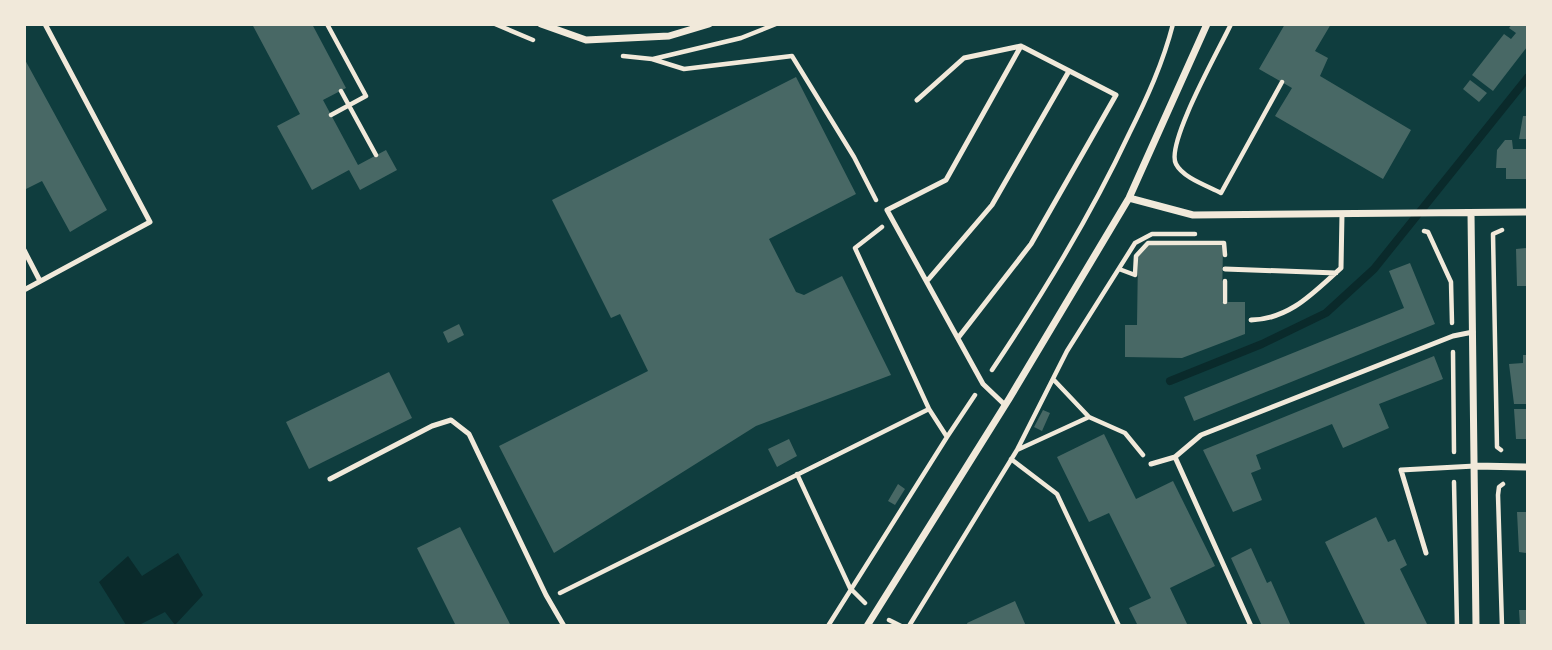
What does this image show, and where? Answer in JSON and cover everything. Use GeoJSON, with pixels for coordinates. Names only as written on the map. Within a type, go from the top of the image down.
{"type":"FeatureCollection","features":[{"type":"Feature","properties":{"kind":"street"},"geometry":{"type":"LineString","coordinates":[[541,24],[586,40],[669,36],[709,24]]}},
{"type":"Feature","properties":{"kind":"street"},"geometry":{"type":"LineString","coordinates":[[867,625],[1005,405],[1129,198],[1207,24]]}},
{"type":"Feature","properties":{"kind":"street"},"geometry":{"type":"LineString","coordinates":[[1129,198],[1194,215],[1528,212]]}},
{"type":"Feature","properties":{"kind":"street"},"geometry":{"type":"LineString","coordinates":[[1471,213],[1476,625]]}},
{"type":"Feature","properties":{"kind":"street"},"geometry":{"type":"LineString","coordinates":[[1475,466],[1528,467]]}},
{"type":"Feature","properties":{"kind":"lane"},"geometry":{"type":"LineString","coordinates":[[24,290],[150,222],[45,24]]}},
{"type":"Feature","properties":{"kind":"lane"},"geometry":{"type":"LineString","coordinates":[[1005,405],[983,384],[887,210],[946,180],[1021,46]]}},
{"type":"Feature","properties":{"kind":"lane"},"geometry":{"type":"LineString","coordinates":[[917,100],[964,58],[1021,46],[1116,95],[1031,244],[958,338]]}},
{"type":"Feature","properties":{"kind":"lane"},"geometry":{"type":"LineString","coordinates":[[927,281],[992,205],[1069,71]]}},
{"type":"Feature","properties":{"kind":"lane"},"geometry":{"type":"LineString","coordinates":[[1251,320],[1267,320],[1293,310],[1341,268],[1342,214]]}},
{"type":"Feature","properties":{"kind":"lane"},"geometry":{"type":"LineString","coordinates":[[24,250],[40,281]]}},
{"type":"Feature","properties":{"kind":"lane"},"geometry":{"type":"LineString","coordinates":[[1225,269],[1336,272]]}},
{"type":"Feature","properties":{"kind":"lane"},"geometry":{"type":"LineString","coordinates":[[1151,464],[1175,457],[1201,435],[1453,336],[1473,332]]}},
{"type":"Feature","properties":{"kind":"lane"},"geometry":{"type":"LineString","coordinates":[[330,480],[432,426],[451,420],[469,435],[548,598],[564,625]]}},
{"type":"Feature","properties":{"kind":"lane"},"geometry":{"type":"LineString","coordinates":[[1175,457],[1251,625]]}},
{"type":"Feature","properties":{"kind":"lane"},"geometry":{"type":"LineString","coordinates":[[1426,553],[1401,470],[1475,466]]}},
{"type":"Feature","properties":{"kind":"path"},"geometry":{"type":"LineString","coordinates":[[327,24],[366,96],[331,114]]}},
{"type":"Feature","properties":{"kind":"path"},"geometry":{"type":"LineString","coordinates":[[776,24],[741,38],[653,59],[684,69],[792,56],[823,107]]}},
{"type":"Feature","properties":{"kind":"path"},"geometry":{"type":"LineString","coordinates":[[1073,242],[1100,196],[1151,89],[1173,24]]}},
{"type":"Feature","properties":{"kind":"path"},"geometry":{"type":"LineString","coordinates":[[1231,24],[1180,131],[1174,150],[1175,163],[1183,172],[1221,193],[1282,82]]}},
{"type":"Feature","properties":{"kind":"path"},"geometry":{"type":"LineString","coordinates":[[341,90],[376,155]]}},
{"type":"Feature","properties":{"kind":"path"},"geometry":{"type":"LineString","coordinates":[[1514,230],[1493,234],[1493,248],[1497,447],[1515,451]]}},
{"type":"Feature","properties":{"kind":"path"},"geometry":{"type":"LineString","coordinates":[[1422,231],[1428,232],[1451,282],[1457,625]]}},
{"type":"Feature","properties":{"kind":"path"},"geometry":{"type":"LineString","coordinates":[[909,625],[1017,450],[1053,379],[1135,243],[1145,236],[1185,234]]}},
{"type":"Feature","properties":{"kind":"path"},"geometry":{"type":"LineString","coordinates":[[1119,269],[1135,275],[1136,256],[1148,243],[1224,243],[1226,302]]}},
{"type":"Feature","properties":{"kind":"path"},"geometry":{"type":"LineString","coordinates":[[1053,379],[1089,417],[1125,433],[1151,464]]}},
{"type":"Feature","properties":{"kind":"path"},"geometry":{"type":"LineString","coordinates":[[548,598],[929,409]]}},
{"type":"Feature","properties":{"kind":"path"},"geometry":{"type":"LineString","coordinates":[[1017,450],[1089,417]]}},
{"type":"Feature","properties":{"kind":"path"},"geometry":{"type":"LineString","coordinates":[[828,625],[947,437]]}},
{"type":"Feature","properties":{"kind":"path"},"geometry":{"type":"LineString","coordinates":[[1011,459],[1057,494],[1119,625]]}},
{"type":"Feature","properties":{"kind":"path"},"geometry":{"type":"LineString","coordinates":[[797,474],[850,588],[874,612],[901,625]]}},
{"type":"Feature","properties":{"kind":"path"},"geometry":{"type":"LineString","coordinates":[[1502,625],[1498,495],[1499,487],[1511,479]]}},
{"type":"Feature","properties":{"kind":"water"},"geometry":{"type":"Polygon","coordinates":[[[178,553],[203,595],[175,625],[165,612],[139,625],[126,625],[99,582],[128,556],[142,576],[178,553]]]}},
{"type":"Feature","properties":{"kind":"building"},"geometry":{"type":"Polygon","coordinates":[[[252,24],[312,24],[346,88],[323,100],[358,165],[386,150],[397,170],[360,190],[349,170],[312,190],[277,126],[300,114],[252,24]]]}},
{"type":"Feature","properties":{"kind":"building"},"geometry":{"type":"Polygon","coordinates":[[[1285,24],[1331,24],[1315,51],[1328,58],[1320,76],[1411,130],[1383,179],[1275,116],[1292,88],[1259,69],[1285,24]]]}},
{"type":"Feature","properties":{"kind":"building"},"geometry":{"type":"Polygon","coordinates":[[[1512,24],[1527,24],[1527,47],[1493,91],[1472,75],[1504,34],[1511,39],[1516,33],[1509,28],[1512,24]]]}},
{"type":"Feature","properties":{"kind":"building"},"geometry":{"type":"Polygon","coordinates":[[[24,58],[107,210],[70,232],[42,181],[24,190],[24,58]]]}},
{"type":"Feature","properties":{"kind":"building"},"geometry":{"type":"Polygon","coordinates":[[[796,77],[856,194],[769,239],[796,292],[804,295],[842,276],[891,375],[756,426],[554,553],[499,446],[648,371],[620,314],[611,318],[552,200],[796,77]]]}},
{"type":"Feature","properties":{"kind":"building"},"geometry":{"type":"Polygon","coordinates":[[[1470,80],[1487,93],[1479,102],[1463,89],[1470,80]]]}},
{"type":"Feature","properties":{"kind":"building"},"geometry":{"type":"Polygon","coordinates":[[[1523,116],[1527,116],[1527,139],[1519,139],[1523,116]]]}},
{"type":"Feature","properties":{"kind":"building"},"geometry":{"type":"Polygon","coordinates":[[[1505,140],[1512,140],[1513,149],[1527,149],[1527,179],[1506,179],[1506,168],[1496,168],[1497,150],[1505,140]]]}},
{"type":"Feature","properties":{"kind":"building"},"geometry":{"type":"Polygon","coordinates":[[[1149,245],[1223,246],[1222,302],[1245,302],[1245,334],[1182,358],[1125,357],[1125,325],[1137,325],[1138,256],[1149,245]]]}},
{"type":"Feature","properties":{"kind":"building"},"geometry":{"type":"Polygon","coordinates":[[[1527,248],[1527,286],[1517,286],[1516,249],[1527,248]]]}},
{"type":"Feature","properties":{"kind":"building"},"geometry":{"type":"Polygon","coordinates":[[[1410,263],[1435,324],[1194,421],[1184,397],[1404,308],[1389,271],[1410,263]]]}},
{"type":"Feature","properties":{"kind":"building"},"geometry":{"type":"Polygon","coordinates":[[[459,324],[464,335],[448,343],[443,332],[459,324]]]}},
{"type":"Feature","properties":{"kind":"building"},"geometry":{"type":"Polygon","coordinates":[[[1523,355],[1527,355],[1527,404],[1514,404],[1509,364],[1523,363],[1523,355]]]}},
{"type":"Feature","properties":{"kind":"building"},"geometry":{"type":"Polygon","coordinates":[[[1434,356],[1443,379],[1379,404],[1389,428],[1343,448],[1332,424],[1256,455],[1261,469],[1251,473],[1262,500],[1233,512],[1203,450],[1434,356]]]}},
{"type":"Feature","properties":{"kind":"building"},"geometry":{"type":"Polygon","coordinates":[[[389,372],[412,418],[309,469],[286,422],[389,372]]]}},
{"type":"Feature","properties":{"kind":"building"},"geometry":{"type":"Polygon","coordinates":[[[1514,409],[1527,409],[1527,439],[1516,439],[1514,409]]]}},
{"type":"Feature","properties":{"kind":"building"},"geometry":{"type":"Polygon","coordinates":[[[1043,410],[1050,413],[1042,431],[1034,427],[1043,410]]]}},
{"type":"Feature","properties":{"kind":"building"},"geometry":{"type":"Polygon","coordinates":[[[1104,434],[1136,499],[1173,481],[1215,566],[1170,588],[1188,626],[1138,626],[1129,608],[1151,598],[1109,513],[1089,522],[1057,457],[1104,434]]]}},
{"type":"Feature","properties":{"kind":"building"},"geometry":{"type":"Polygon","coordinates":[[[789,439],[797,456],[777,467],[768,449],[789,439]]]}},
{"type":"Feature","properties":{"kind":"building"},"geometry":{"type":"Polygon","coordinates":[[[898,484],[905,489],[895,505],[888,501],[898,484]]]}},
{"type":"Feature","properties":{"kind":"building"},"geometry":{"type":"Polygon","coordinates":[[[1517,512],[1527,512],[1527,553],[1519,552],[1517,512]]]}},
{"type":"Feature","properties":{"kind":"building"},"geometry":{"type":"Polygon","coordinates":[[[1376,517],[1388,542],[1395,539],[1407,565],[1400,569],[1428,626],[1366,626],[1325,542],[1376,517]]]}},
{"type":"Feature","properties":{"kind":"building"},"geometry":{"type":"Polygon","coordinates":[[[460,527],[511,626],[456,626],[417,548],[460,527]]]}},
{"type":"Feature","properties":{"kind":"building"},"geometry":{"type":"Polygon","coordinates":[[[1251,548],[1267,583],[1271,581],[1291,626],[1262,626],[1231,558],[1251,548]]]}},
{"type":"Feature","properties":{"kind":"building"},"geometry":{"type":"Polygon","coordinates":[[[1015,601],[1026,626],[968,626],[967,623],[1015,601]]]}},
{"type":"Feature","properties":{"kind":"building"},"geometry":{"type":"Polygon","coordinates":[[[1519,610],[1527,610],[1527,626],[1520,626],[1519,610]]]}},
{"type":"Feature","properties":{"kind":"waterway"},"geometry":{"type":"LineString","coordinates":[[1170,381],[1262,344],[1326,313],[1374,269],[1528,77]]}}]}
